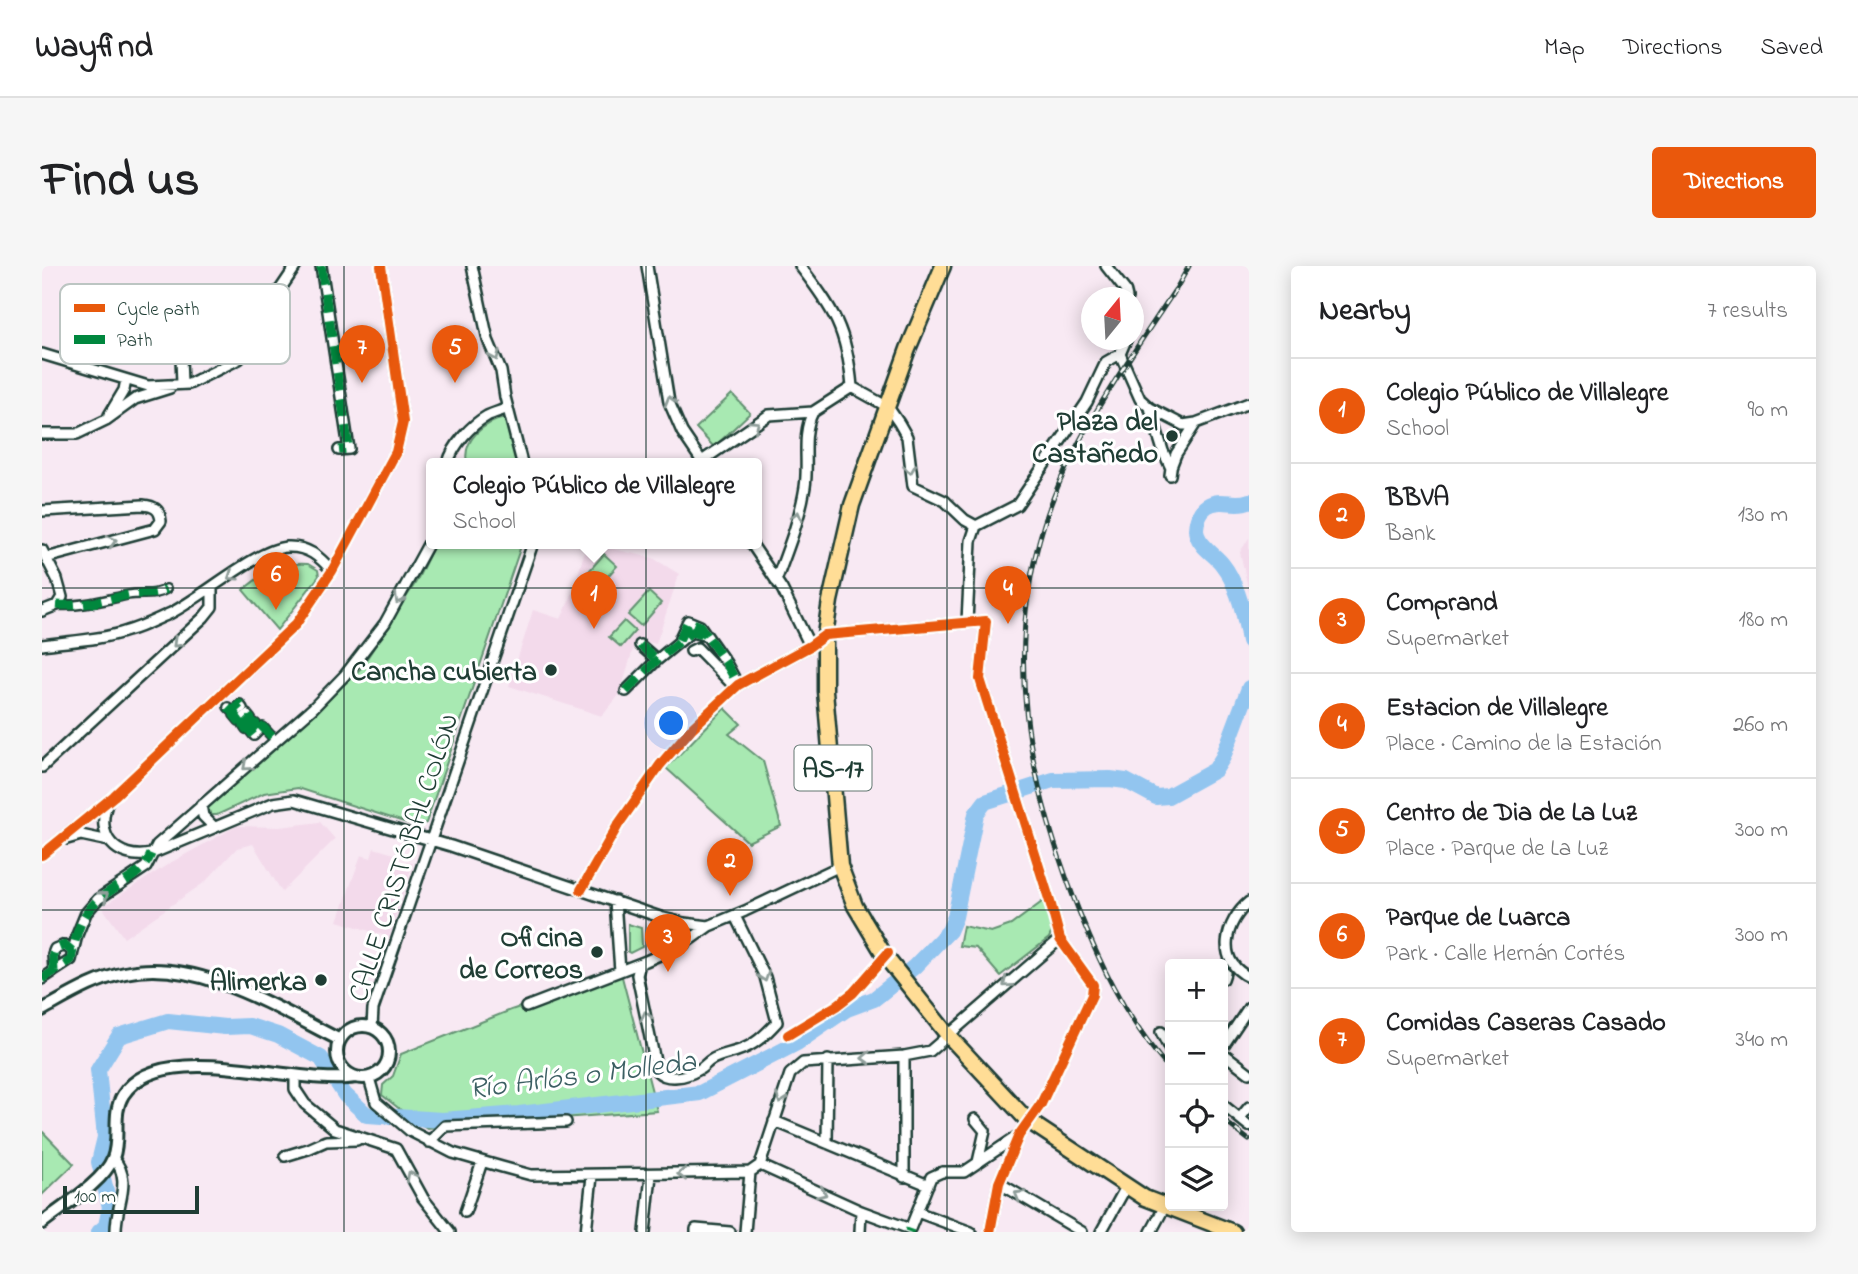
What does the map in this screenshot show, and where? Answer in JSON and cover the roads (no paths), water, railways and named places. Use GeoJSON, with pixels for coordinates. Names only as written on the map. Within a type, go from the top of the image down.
{"type":"FeatureCollection","features":[{"type":"Feature","properties":{"kind":"main road","name":"AS-17"},"geometry":{"type":"LineString","coordinates":[[943,266],[908,349],[852,505],[830,601],[825,635],[825,691],[840,866],[855,906],[891,963],[947,1034],[1027,1120],[1126,1188],[1165,1206]]}},
{"type":"Feature","properties":{"kind":"main road","name":"AS-17"},"geometry":{"type":"LineString","coordinates":[[1174,1211],[1199,1226],[1233,1232]]}},
{"type":"Feature","properties":{"kind":"street"},"geometry":{"type":"LineString","coordinates":[[284,284],[296,266]]}},
{"type":"Feature","properties":{"kind":"street"},"geometry":{"type":"LineString","coordinates":[[321,266],[344,449]]}},
{"type":"Feature","properties":{"kind":"street"},"geometry":{"type":"LineString","coordinates":[[42,855],[109,800],[296,624],[332,571],[396,452],[402,422],[381,266]]}},
{"type":"Feature","properties":{"kind":"street"},"geometry":{"type":"LineString","coordinates":[[472,266],[488,340],[501,371],[521,458]]}},
{"type":"Feature","properties":{"kind":"street"},"geometry":{"type":"LineString","coordinates":[[648,266],[669,402],[682,432],[698,458]]}},
{"type":"Feature","properties":{"kind":"street"},"geometry":{"type":"LineString","coordinates":[[800,266],[834,314],[840,327],[845,340],[852,387]]}},
{"type":"Feature","properties":{"kind":"street"},"geometry":{"type":"LineString","coordinates":[[1106,266],[1123,287]]}},
{"type":"Feature","properties":{"kind":"street"},"geometry":{"type":"LineString","coordinates":[[967,622],[971,541],[976,526],[1017,505],[1087,402],[1106,362],[1120,354],[1122,350]]}},
{"type":"Feature","properties":{"kind":"street"},"geometry":{"type":"LineString","coordinates":[[42,354],[60,359]]}},
{"type":"Feature","properties":{"kind":"street"},"geometry":{"type":"LineString","coordinates":[[1120,354],[1140,399],[1150,408],[1183,425],[1196,423],[1249,403]]}},
{"type":"Feature","properties":{"kind":"street"},"geometry":{"type":"LineString","coordinates":[[80,364],[148,386],[189,384],[229,364]]}},
{"type":"Feature","properties":{"kind":"street"},"geometry":{"type":"LineString","coordinates":[[181,364],[182,384]]}},
{"type":"Feature","properties":{"kind":"street"},"geometry":{"type":"LineString","coordinates":[[106,420],[124,390],[126,380]]}},
{"type":"Feature","properties":{"kind":"street"},"geometry":{"type":"LineString","coordinates":[[42,434],[78,434],[106,420],[135,400],[182,384]]}},
{"type":"Feature","properties":{"kind":"street"},"geometry":{"type":"LineString","coordinates":[[707,458],[769,415],[813,412],[856,387],[888,407],[907,437],[913,486],[944,501],[976,526]]}},
{"type":"Feature","properties":{"kind":"street"},"geometry":{"type":"LineString","coordinates":[[455,458],[463,437],[488,415],[508,408]]}},
{"type":"Feature","properties":{"kind":"street"},"geometry":{"type":"LineString","coordinates":[[1150,408],[1170,472],[1176,454],[1196,423]]}},
{"type":"Feature","properties":{"kind":"street"},"geometry":{"type":"LineString","coordinates":[[776,581],[790,545],[805,486],[807,424],[813,412]]}},
{"type":"Feature","properties":{"kind":"street"},"geometry":{"type":"LineString","coordinates":[[42,511],[143,505],[153,506],[160,513],[161,521],[155,529],[45,559],[62,597],[57,605]]}},
{"type":"Feature","properties":{"kind":"street"},"geometry":{"type":"LineString","coordinates":[[42,645],[125,632],[172,612],[212,589],[263,554],[286,547],[302,548],[318,555],[332,571]]}},
{"type":"Feature","properties":{"kind":"street"},"geometry":{"type":"LineString","coordinates":[[42,979],[69,964],[80,924],[91,906],[146,867],[157,845],[313,708],[358,660],[385,623],[426,548]]}},
{"type":"Feature","properties":{"kind":"street","name":"CALLE CRISTÓBAL COLÓN"},"geometry":{"type":"LineString","coordinates":[[372,1027],[373,1009],[531,549]]}},
{"type":"Feature","properties":{"kind":"street"},"geometry":{"type":"LineString","coordinates":[[755,549],[776,581],[810,646]]}},
{"type":"Feature","properties":{"kind":"street"},"geometry":{"type":"LineString","coordinates":[[318,555],[342,552]]}},
{"type":"Feature","properties":{"kind":"street"},"geometry":{"type":"LineString","coordinates":[[42,611],[57,605],[77,607],[132,594],[158,594],[166,589]]}},
{"type":"Feature","properties":{"kind":"street"},"geometry":{"type":"LineString","coordinates":[[42,767],[204,617],[212,607],[212,589]]}},
{"type":"Feature","properties":{"kind":"street"},"geometry":{"type":"LineString","coordinates":[[582,890],[618,825],[660,765],[692,728],[736,686],[825,635],[986,621],[980,679],[1060,939],[1093,985],[1092,995],[1041,1104],[1027,1120],[1019,1135],[999,1183],[990,1232]]}},
{"type":"Feature","properties":{"kind":"street"},"geometry":{"type":"LineString","coordinates":[[626,691],[657,660],[691,632],[707,636],[736,686]]}},
{"type":"Feature","properties":{"kind":"street"},"geometry":{"type":"LineString","coordinates":[[640,645],[657,660]]}},
{"type":"Feature","properties":{"kind":"street"},"geometry":{"type":"LineString","coordinates":[[691,651],[697,648],[736,686]]}},
{"type":"Feature","properties":{"kind":"street"},"geometry":{"type":"LineString","coordinates":[[228,707],[232,711],[240,704],[243,708],[234,715],[239,721],[247,714],[251,719],[244,726],[246,729],[253,722],[256,724],[250,731],[254,736],[263,727],[276,741]]}},
{"type":"Feature","properties":{"kind":"street"},"geometry":{"type":"LineString","coordinates":[[109,800],[103,818],[109,841],[118,850],[136,857],[151,854],[273,803],[294,800],[684,923],[709,926]]}},
{"type":"Feature","properties":{"kind":"street"},"geometry":{"type":"LineString","coordinates":[[201,805],[203,816],[214,827]]}},
{"type":"Feature","properties":{"kind":"street"},"geometry":{"type":"LineString","coordinates":[[61,841],[81,835],[109,841]]}},
{"type":"Feature","properties":{"kind":"street"},"geometry":{"type":"LineString","coordinates":[[526,1007],[640,964],[684,944],[709,926],[840,866]]}},
{"type":"Feature","properties":{"kind":"street"},"geometry":{"type":"LineString","coordinates":[[615,901],[620,971]]}},
{"type":"Feature","properties":{"kind":"street"},"geometry":{"type":"LineString","coordinates":[[1249,902],[1237,912],[1227,934],[1228,958],[1239,972],[1249,976]]}},
{"type":"Feature","properties":{"kind":"street"},"geometry":{"type":"LineString","coordinates":[[640,964],[637,975],[657,1071],[662,1076],[691,1074],[711,1060],[750,1046],[762,1039],[776,1022],[765,977],[735,916]]}},
{"type":"Feature","properties":{"kind":"street"},"geometry":{"type":"LineString","coordinates":[[684,923],[684,944]]}},
{"type":"Feature","properties":{"kind":"street"},"geometry":{"type":"LineString","coordinates":[[369,1078],[376,1102],[383,1110],[429,1142],[453,1153],[531,1175],[750,1172],[760,1165],[790,1074],[803,1063],[904,1056],[930,1051],[1060,939]]}},
{"type":"Feature","properties":{"kind":"street"},"geometry":{"type":"LineString","coordinates":[[54,971],[52,954],[55,948],[65,945],[72,951]]}},
{"type":"Feature","properties":{"kind":"street"},"geometry":{"type":"LineString","coordinates":[[42,1010],[97,982],[123,973],[149,969],[178,971],[229,987],[340,1040]]}},
{"type":"Feature","properties":{"kind":"street"},"geometry":{"type":"LineString","coordinates":[[1228,1038],[1249,1007]]}},
{"type":"Feature","properties":{"kind":"street"},"geometry":{"type":"LineString","coordinates":[[42,1223],[94,1183],[111,1162],[121,1098],[137,1080],[156,1072],[201,1066],[237,1066],[323,1079],[369,1078],[381,1072],[388,1060],[389,1047],[383,1034],[372,1027],[358,1026],[346,1032],[340,1040],[338,1057],[344,1069],[355,1077]]}},
{"type":"Feature","properties":{"kind":"street"},"geometry":{"type":"LineString","coordinates":[[1161,1032],[1165,1038]]}},
{"type":"Feature","properties":{"kind":"street"},"geometry":{"type":"LineString","coordinates":[[904,1056],[904,1177]]}},
{"type":"Feature","properties":{"kind":"street"},"geometry":{"type":"LineString","coordinates":[[1228,1057],[1249,1073]]}},
{"type":"Feature","properties":{"kind":"street"},"geometry":{"type":"LineString","coordinates":[[827,1143],[828,1060]]}},
{"type":"Feature","properties":{"kind":"street"},"geometry":{"type":"LineString","coordinates":[[295,1076],[295,1089],[305,1104],[335,1129],[396,1149],[423,1198],[450,1232]]}},
{"type":"Feature","properties":{"kind":"street"},"geometry":{"type":"LineString","coordinates":[[1240,1118],[1249,1107]]}},
{"type":"Feature","properties":{"kind":"street"},"geometry":{"type":"LineString","coordinates":[[1228,1109],[1249,1126]]}},
{"type":"Feature","properties":{"kind":"street"},"geometry":{"type":"LineString","coordinates":[[975,1119],[985,1131],[978,1162]]}},
{"type":"Feature","properties":{"kind":"street"},"geometry":{"type":"LineString","coordinates":[[774,1121],[928,1185]]}},
{"type":"Feature","properties":{"kind":"street"},"geometry":{"type":"LineString","coordinates":[[429,1142],[445,1126],[566,1122]]}},
{"type":"Feature","properties":{"kind":"street"},"geometry":{"type":"LineString","coordinates":[[982,1142],[995,1133]]}},
{"type":"Feature","properties":{"kind":"street"},"geometry":{"type":"LineString","coordinates":[[760,1165],[909,1231],[931,1177],[942,1172],[964,1172],[1019,1135]]}},
{"type":"Feature","properties":{"kind":"street"},"geometry":{"type":"LineString","coordinates":[[285,1156],[326,1141],[363,1139]]}},
{"type":"Feature","properties":{"kind":"street"},"geometry":{"type":"LineString","coordinates":[[111,1162],[119,1165],[124,1188],[116,1232]]}},
{"type":"Feature","properties":{"kind":"street"},"geometry":{"type":"LineString","coordinates":[[465,1212],[482,1162]]}},
{"type":"Feature","properties":{"kind":"street"},"geometry":{"type":"LineString","coordinates":[[745,1232],[750,1172]]}},
{"type":"Feature","properties":{"kind":"street"},"geometry":{"type":"LineString","coordinates":[[586,1232],[592,1175]]}},
{"type":"Feature","properties":{"kind":"street"},"geometry":{"type":"LineString","coordinates":[[645,1232],[650,1175]]}},
{"type":"Feature","properties":{"kind":"street"},"geometry":{"type":"LineString","coordinates":[[999,1183],[1082,1232]]}},
{"type":"Feature","properties":{"kind":"street"},"geometry":{"type":"LineString","coordinates":[[1101,1232],[1126,1188]]}},
{"type":"Feature","properties":{"kind":"street"},"geometry":{"type":"LineString","coordinates":[[1151,1232],[1165,1206]]}},
{"type":"Feature","properties":{"kind":"street"},"geometry":{"type":"LineString","coordinates":[[860,1232],[861,1211]]}},
{"type":"Feature","properties":{"kind":"street"},"geometry":{"type":"LineString","coordinates":[[917,1212],[971,1232]]}},
{"type":"Feature","properties":{"kind":"street"},"geometry":{"type":"LineString","coordinates":[[696,1232],[696,1229],[730,1232]]}},
{"type":"Feature","properties":{"kind":"waterway","name":"Río Arlós o Molleda"},"geometry":{"type":"LineString","coordinates":[[1249,501],[1212,503],[1202,511],[1196,527],[1202,543],[1228,572],[1237,591],[1249,641]]}},
{"type":"Feature","properties":{"kind":"waterway","name":"Río Arlós o Molleda"},"geometry":{"type":"LineString","coordinates":[[99,1232],[106,1226],[110,1207],[99,1162],[105,1137],[98,1070],[119,1036],[168,1021],[225,1027],[250,1026],[278,1035],[321,1058],[345,1095],[367,1115],[442,1120],[700,1093],[797,1043],[847,1009],[874,999],[914,967],[949,931],[955,917],[976,814],[985,802],[1053,780],[1126,781],[1156,797],[1168,796],[1215,770],[1223,757],[1249,688]]}},
{"type":"Feature","properties":{"kind":"railway"},"geometry":{"type":"LineString","coordinates":[[1172,296],[1189,266]]}},
{"type":"Feature","properties":{"kind":"railway"},"geometry":{"type":"LineString","coordinates":[[1165,1064],[1139,1030],[1114,988],[1073,896],[1043,805],[1026,713],[1023,666],[1025,619],[1032,572],[1055,493],[1101,403],[1175,290]]}},
{"type":"Feature","properties":{"kind":"railway"},"geometry":{"type":"LineString","coordinates":[[1228,1124],[1249,1140]]}},
{"type":"Feature","properties":{"kind":"place","name":"Comidas Caseras Casado"},"geometry":{"type":"Point","coordinates":[362,383]}},
{"type":"Feature","properties":{"kind":"place","name":"Centro de Dia de La Luz"},"geometry":{"type":"Point","coordinates":[455,383]}},
{"type":"Feature","properties":{"kind":"place","name":"Plaza del Castañedo"},"geometry":{"type":"Point","coordinates":[1172,436]}},
{"type":"Feature","properties":{"kind":"place","name":"Parque de Luarca"},"geometry":{"type":"Point","coordinates":[276,610]}},
{"type":"Feature","properties":{"kind":"place","name":"Estacion de Villalegre"},"geometry":{"type":"Point","coordinates":[1008,624]}},
{"type":"Feature","properties":{"kind":"place","name":"Colegio Público de Villalegre"},"geometry":{"type":"Point","coordinates":[594,629]}},
{"type":"Feature","properties":{"kind":"place","name":"Cancha cubierta"},"geometry":{"type":"Point","coordinates":[551,670]}},
{"type":"Feature","properties":{"kind":"place","name":"BBVA"},"geometry":{"type":"Point","coordinates":[730,896]}},
{"type":"Feature","properties":{"kind":"place","name":"Oficina de Correos"},"geometry":{"type":"Point","coordinates":[597,952]}},
{"type":"Feature","properties":{"kind":"place","name":"Comprand"},"geometry":{"type":"Point","coordinates":[668,972]}},
{"type":"Feature","properties":{"kind":"place","name":"Alimerka"},"geometry":{"type":"Point","coordinates":[321,980]}}]}
